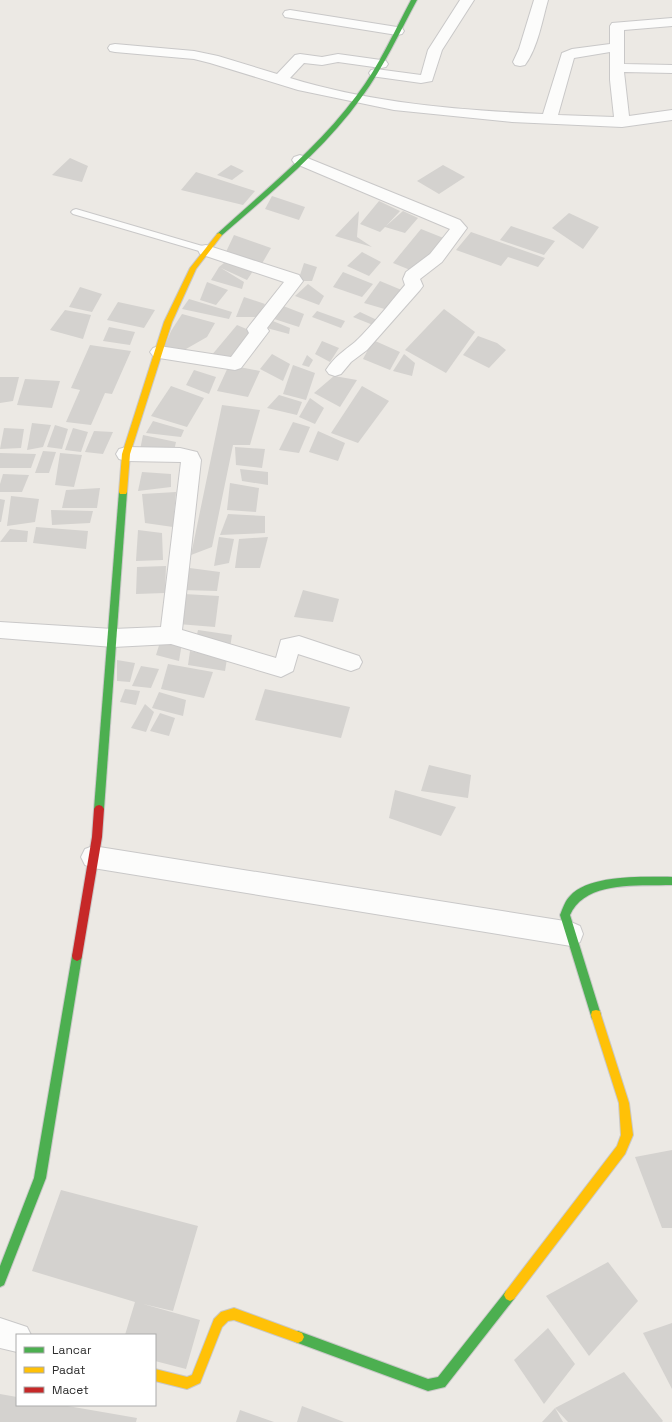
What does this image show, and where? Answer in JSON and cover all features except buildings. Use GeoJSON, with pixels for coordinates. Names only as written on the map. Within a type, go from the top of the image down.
{"type":"FeatureCollection","features":[{"type":"Feature","properties":{"kind":"street"},"geometry":{"type":"LineString","coordinates":[[0,1281],[40,1178],[96,837],[113,638],[126,454],[168,322],[193,268],[213,241],[327,135],[358,98],[379,68],[396,31],[414,0]]}},
{"type":"Feature","properties":{"kind":"street"},"geometry":{"type":"LineString","coordinates":[[280,80],[300,58],[322,61],[338,58],[421,79],[427,78],[435,50],[467,0]]}},
{"type":"Feature","properties":{"kind":"street"},"geometry":{"type":"LineString","coordinates":[[520,62],[526,49],[541,0]]}},
{"type":"Feature","properties":{"kind":"street"},"geometry":{"type":"LineString","coordinates":[[290,14],[396,31]]}},
{"type":"Feature","properties":{"kind":"street"},"geometry":{"type":"LineString","coordinates":[[622,122],[617,80],[617,26],[672,22]]}},
{"type":"Feature","properties":{"kind":"street"},"geometry":{"type":"LineString","coordinates":[[549,119],[567,56],[572,53],[617,47]]}},
{"type":"Feature","properties":{"kind":"street"},"geometry":{"type":"LineString","coordinates":[[115,48],[201,57],[303,87],[394,106],[512,117],[622,122],[672,116]]}},
{"type":"Feature","properties":{"kind":"street"},"geometry":{"type":"LineString","coordinates":[[617,68],[672,69]]}},
{"type":"Feature","properties":{"kind":"street"},"geometry":{"type":"LineString","coordinates":[[300,160],[454,224],[460,228],[436,258],[412,276],[411,279],[414,286],[361,346],[345,358],[335,370]]}},
{"type":"Feature","properties":{"kind":"street"},"geometry":{"type":"LineString","coordinates":[[159,352],[235,364],[260,331],[256,329],[294,281],[294,279],[206,250]]}},
{"type":"Feature","properties":{"kind":"street"},"geometry":{"type":"LineString","coordinates":[[126,454],[180,455],[190,457],[191,460],[171,635]]}},
{"type":"Feature","properties":{"kind":"street"},"geometry":{"type":"LineString","coordinates":[[0,630],[113,638],[171,635],[275,667],[283,667],[289,646],[294,644],[351,662]]}},
{"type":"Feature","properties":{"kind":"street"},"geometry":{"type":"LineString","coordinates":[[93,857],[571,934]]}},
{"type":"Feature","properties":{"kind":"street"},"geometry":{"type":"LineString","coordinates":[[156,1374],[188,1383],[193,1382],[196,1379],[218,1323],[225,1316],[234,1314],[428,1385],[441,1383],[448,1376],[622,1150],[627,1135],[624,1103],[565,915],[569,904],[578,894],[605,885],[672,881]]}},
{"type":"Feature","properties":{"kind":"street"},"geometry":{"type":"LineString","coordinates":[[0,1333],[16,1337]]}},
{"type":"Feature","properties":{"kind":"lane"},"geometry":{"type":"LineString","coordinates":[[76,212],[206,250]]}},
{"type":"Feature","properties":{"kind":"traffic: fast"},"geometry":{"type":"LineString","coordinates":[[219,235],[292,170],[343,117],[374,75],[414,0]]}},
{"type":"Feature","properties":{"kind":"traffic: fast"},"geometry":{"type":"LineString","coordinates":[[99,809],[123,492]]}},
{"type":"Feature","properties":{"kind":"traffic: fast"},"geometry":{"type":"LineString","coordinates":[[596,1015],[565,915],[570,905],[576,897],[585,891],[608,884],[672,881]]}},
{"type":"Feature","properties":{"kind":"traffic: fast"},"geometry":{"type":"LineString","coordinates":[[0,1281],[40,1178],[77,956]]}},
{"type":"Feature","properties":{"kind":"traffic: fast"},"geometry":{"type":"LineString","coordinates":[[298,1337],[428,1385],[441,1383],[510,1295]]}},
{"type":"Feature","properties":{"kind":"traffic: slow"},"geometry":{"type":"LineString","coordinates":[[123,492],[126,454],[168,322],[193,268],[219,235]]}},
{"type":"Feature","properties":{"kind":"traffic: slow"},"geometry":{"type":"LineString","coordinates":[[510,1295],[621,1150],[627,1135],[624,1103],[596,1015]]}},
{"type":"Feature","properties":{"kind":"traffic: slow"},"geometry":{"type":"LineString","coordinates":[[156,1375],[187,1383],[196,1379],[218,1323],[225,1316],[234,1314],[298,1337]]}},
{"type":"Feature","properties":{"kind":"traffic: jam"},"geometry":{"type":"LineString","coordinates":[[77,956],[97,837],[99,809]]}}]}
